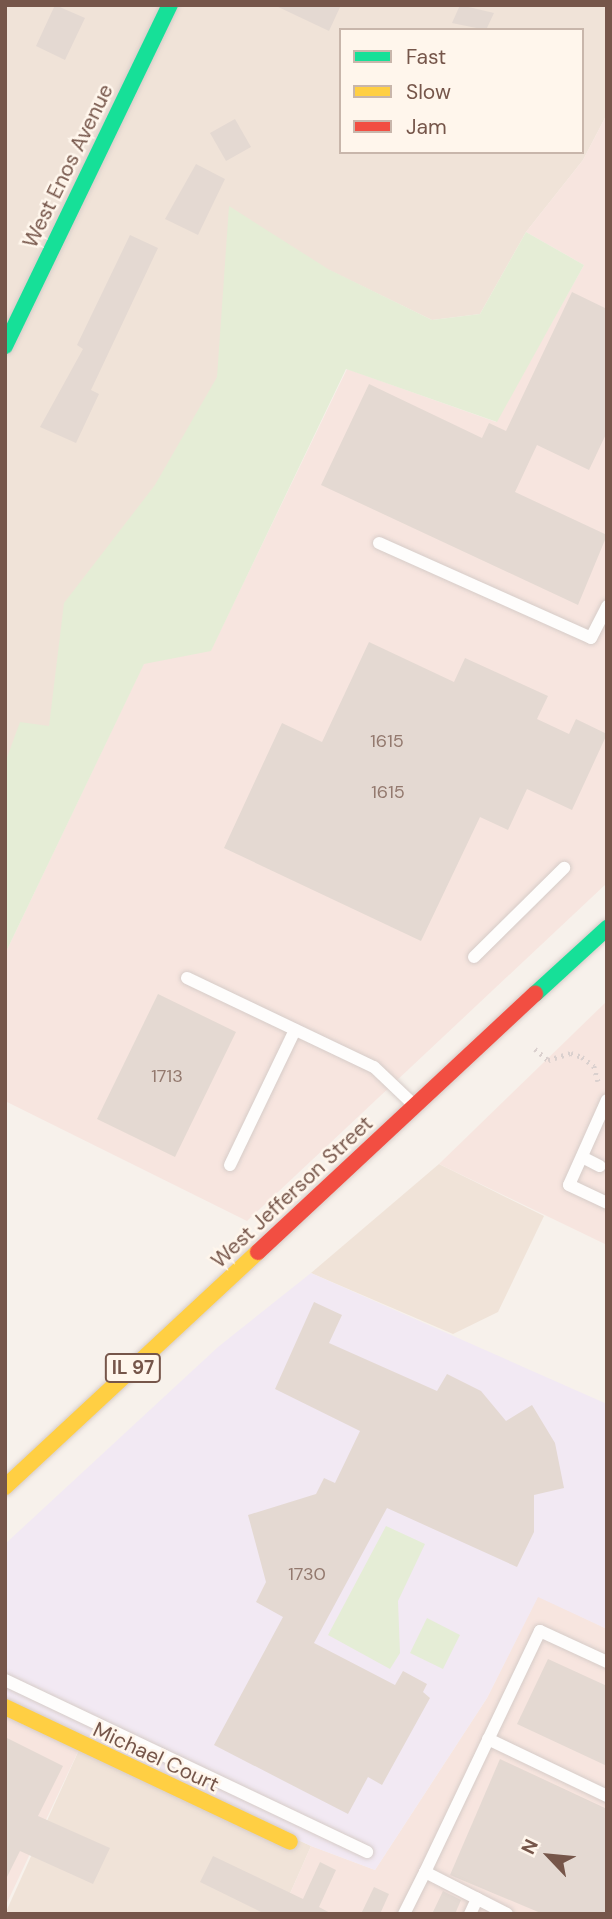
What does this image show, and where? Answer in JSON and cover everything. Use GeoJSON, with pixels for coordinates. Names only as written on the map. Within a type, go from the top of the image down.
{"type":"FeatureCollection","features":[{"type":"Feature","properties":{"kind":"main road","name":"West Enos Avenue"},"geometry":{"type":"LineString","coordinates":[[5,346],[170,5]]}},
{"type":"Feature","properties":{"kind":"main road","name":"West Jefferson Street"},"geometry":{"type":"LineString","coordinates":[[5,1487],[607,929]]}},
{"type":"Feature","properties":{"kind":"main road","name":"Michael Court"},"geometry":{"type":"LineString","coordinates":[[5,1707],[290,1842]]}},
{"type":"Feature","properties":{"kind":"lane"},"geometry":{"type":"LineString","coordinates":[[379,544],[591,638],[607,606]]}},
{"type":"Feature","properties":{"kind":"lane"},"geometry":{"type":"LineString","coordinates":[[474,957],[564,868]]}},
{"type":"Feature","properties":{"kind":"lane"},"geometry":{"type":"LineString","coordinates":[[187,978],[374,1068],[415,1106]]}},
{"type":"Feature","properties":{"kind":"lane"},"geometry":{"type":"LineString","coordinates":[[230,1165],[295,1030]]}},
{"type":"Feature","properties":{"kind":"lane"},"geometry":{"type":"LineString","coordinates":[[607,1100],[604,1114],[569,1185],[607,1203]]}},
{"type":"Feature","properties":{"kind":"lane"},"geometry":{"type":"LineString","coordinates":[[582,1157],[600,1166]]}},
{"type":"Feature","properties":{"kind":"lane"},"geometry":{"type":"LineString","coordinates":[[404,1914],[540,1631],[607,1662]]}},
{"type":"Feature","properties":{"kind":"lane"},"geometry":{"type":"LineString","coordinates":[[5,1680],[367,1852]]}},
{"type":"Feature","properties":{"kind":"lane"},"geometry":{"type":"LineString","coordinates":[[488,1739],[607,1796]]}},
{"type":"Feature","properties":{"kind":"lane"},"geometry":{"type":"LineString","coordinates":[[425,1872],[507,1914]]}},
{"type":"Feature","properties":{"kind":"lane"},"geometry":{"type":"LineString","coordinates":[[470,1914],[477,1899]]}},
{"type":"Feature","properties":{"kind":"path"},"geometry":{"type":"LineString","coordinates":[[534,1049],[548,1060],[571,1053],[582,1057],[594,1066],[598,1081]]}},
{"type":"Feature","properties":{"kind":"shaded area"},"geometry":{"type":"Polygon","coordinates":[[[5,5],[607,5],[607,114],[583,160],[526,232],[480,314],[432,320],[329,270],[5,875],[5,5]]]}},
{"type":"Feature","properties":{"kind":"shaded area"},"geometry":{"type":"Polygon","coordinates":[[[607,114],[607,883],[247,1221],[5,1101],[5,954],[144,663],[211,650],[347,369],[496,422],[584,265],[526,232],[583,160],[607,114]]]}},
{"type":"Feature","properties":{"kind":"shaded area"},"geometry":{"type":"Polygon","coordinates":[[[607,1001],[607,1245],[439,1164],[607,1001]]]}},
{"type":"Feature","properties":{"kind":"shaded area"},"geometry":{"type":"Polygon","coordinates":[[[439,1164],[544,1216],[498,1312],[453,1334],[311,1273],[439,1164]]]}},
{"type":"Feature","properties":{"kind":"shaded area"},"geometry":{"type":"Polygon","coordinates":[[[311,1273],[607,1404],[607,1629],[538,1597],[487,1698],[375,1870],[311,1846],[5,1705],[5,1544],[218,1347],[311,1273]]]}},
{"type":"Feature","properties":{"kind":"shaded area"},"geometry":{"type":"Polygon","coordinates":[[[538,1596],[607,1629],[607,1914],[281,1914],[311,1846],[375,1870],[487,1698],[538,1596]]]}},
{"type":"Feature","properties":{"kind":"shaded area"},"geometry":{"type":"Polygon","coordinates":[[[5,1705],[83,1741],[5,1907],[5,1705]]]}},
{"type":"Feature","properties":{"kind":"shaded area"},"geometry":{"type":"Polygon","coordinates":[[[83,1741],[311,1846],[281,1914],[5,1914],[83,1741]]]}},
{"type":"Feature","properties":{"kind":"green space"},"geometry":{"type":"Polygon","coordinates":[[[229,206],[328,269],[432,320],[480,314],[526,232],[584,265],[497,422],[346,369],[211,651],[144,664],[5,954],[5,763],[20,722],[49,726],[64,603],[155,485],[217,377],[229,206]]]}},
{"type":"Feature","properties":{"kind":"green space"},"geometry":{"type":"Polygon","coordinates":[[[386,1526],[425,1544],[398,1601],[400,1653],[390,1669],[328,1635],[386,1526]]]}},
{"type":"Feature","properties":{"kind":"green space"},"geometry":{"type":"Polygon","coordinates":[[[427,1618],[460,1635],[443,1669],[410,1653],[427,1618]]]}},
{"type":"Feature","properties":{"kind":"building"},"geometry":{"type":"Polygon","coordinates":[[[55,5],[85,18],[65,60],[36,46],[55,5]]]}},
{"type":"Feature","properties":{"kind":"building"},"geometry":{"type":"Polygon","coordinates":[[[274,5],[341,5],[329,31],[274,5]]]}},
{"type":"Feature","properties":{"kind":"building"},"geometry":{"type":"Polygon","coordinates":[[[460,5],[494,13],[487,28],[452,23],[460,5]]]}},
{"type":"Feature","properties":{"kind":"building"},"geometry":{"type":"Polygon","coordinates":[[[235,119],[251,147],[226,161],[210,133],[235,119]]]}},
{"type":"Feature","properties":{"kind":"building"},"geometry":{"type":"Polygon","coordinates":[[[196,164],[225,179],[198,235],[165,219],[196,164]]]}},
{"type":"Feature","properties":{"kind":"building"},"geometry":{"type":"Polygon","coordinates":[[[130,235],[158,248],[91,390],[99,394],[76,443],[40,427],[83,349],[77,345],[130,235]]]}},
{"type":"Feature","properties":{"kind":"building"},"geometry":{"type":"Polygon","coordinates":[[[572,292],[607,309],[607,432],[589,470],[537,445],[515,492],[607,535],[578,605],[321,485],[369,384],[482,438],[489,423],[506,431],[572,292]]]}},
{"type":"Feature","properties":{"kind":"building"},"geometry":{"type":"Polygon","coordinates":[[[369,642],[454,682],[465,658],[548,696],[537,719],[569,734],[576,719],[607,734],[572,810],[527,789],[508,830],[480,817],[421,941],[224,848],[282,723],[322,742],[369,642]]]}},
{"type":"Feature","properties":{"kind":"building"},"geometry":{"type":"Polygon","coordinates":[[[158,994],[236,1032],[175,1157],[97,1119],[158,994]]]}},
{"type":"Feature","properties":{"kind":"building"},"geometry":{"type":"Polygon","coordinates":[[[314,1302],[342,1315],[329,1343],[437,1391],[447,1374],[481,1391],[506,1421],[532,1405],[555,1443],[564,1488],[534,1495],[534,1532],[517,1567],[387,1508],[314,1643],[395,1685],[403,1671],[427,1684],[423,1692],[430,1698],[382,1785],[368,1777],[348,1814],[214,1745],[283,1617],[256,1602],[266,1582],[248,1515],[316,1494],[324,1478],[335,1483],[360,1431],[275,1389],[314,1302]]]}},
{"type":"Feature","properties":{"kind":"building"},"geometry":{"type":"Polygon","coordinates":[[[548,1659],[607,1686],[607,1766],[517,1724],[548,1659]]]}},
{"type":"Feature","properties":{"kind":"building"},"geometry":{"type":"Polygon","coordinates":[[[5,1737],[63,1766],[38,1816],[110,1848],[93,1884],[20,1851],[5,1881],[5,1737]]]}},
{"type":"Feature","properties":{"kind":"building"},"geometry":{"type":"Polygon","coordinates":[[[500,1759],[607,1809],[607,1914],[543,1914],[450,1875],[500,1759]]]}},
{"type":"Feature","properties":{"kind":"building"},"geometry":{"type":"Polygon","coordinates":[[[213,1856],[303,1899],[320,1862],[336,1870],[319,1907],[332,1914],[265,1914],[200,1882],[213,1856]]]}},
{"type":"Feature","properties":{"kind":"building"},"geometry":{"type":"Polygon","coordinates":[[[374,1887],[389,1894],[380,1914],[361,1914],[374,1887]]]}},
{"type":"Feature","properties":{"kind":"building"},"geometry":{"type":"Polygon","coordinates":[[[443,1891],[461,1900],[455,1914],[432,1914],[443,1891]]]}},
{"type":"Feature","properties":{"kind":"traffic: fast"},"geometry":{"type":"LineString","coordinates":[[5,346],[170,5]]}},
{"type":"Feature","properties":{"kind":"traffic: fast"},"geometry":{"type":"LineString","coordinates":[[535,994],[607,928]]}},
{"type":"Feature","properties":{"kind":"traffic: slow"},"geometry":{"type":"LineString","coordinates":[[5,1487],[258,1252]]}},
{"type":"Feature","properties":{"kind":"traffic: slow"},"geometry":{"type":"LineString","coordinates":[[5,1707],[290,1842]]}},
{"type":"Feature","properties":{"kind":"traffic: jam"},"geometry":{"type":"LineString","coordinates":[[258,1252],[535,994]]}}]}
